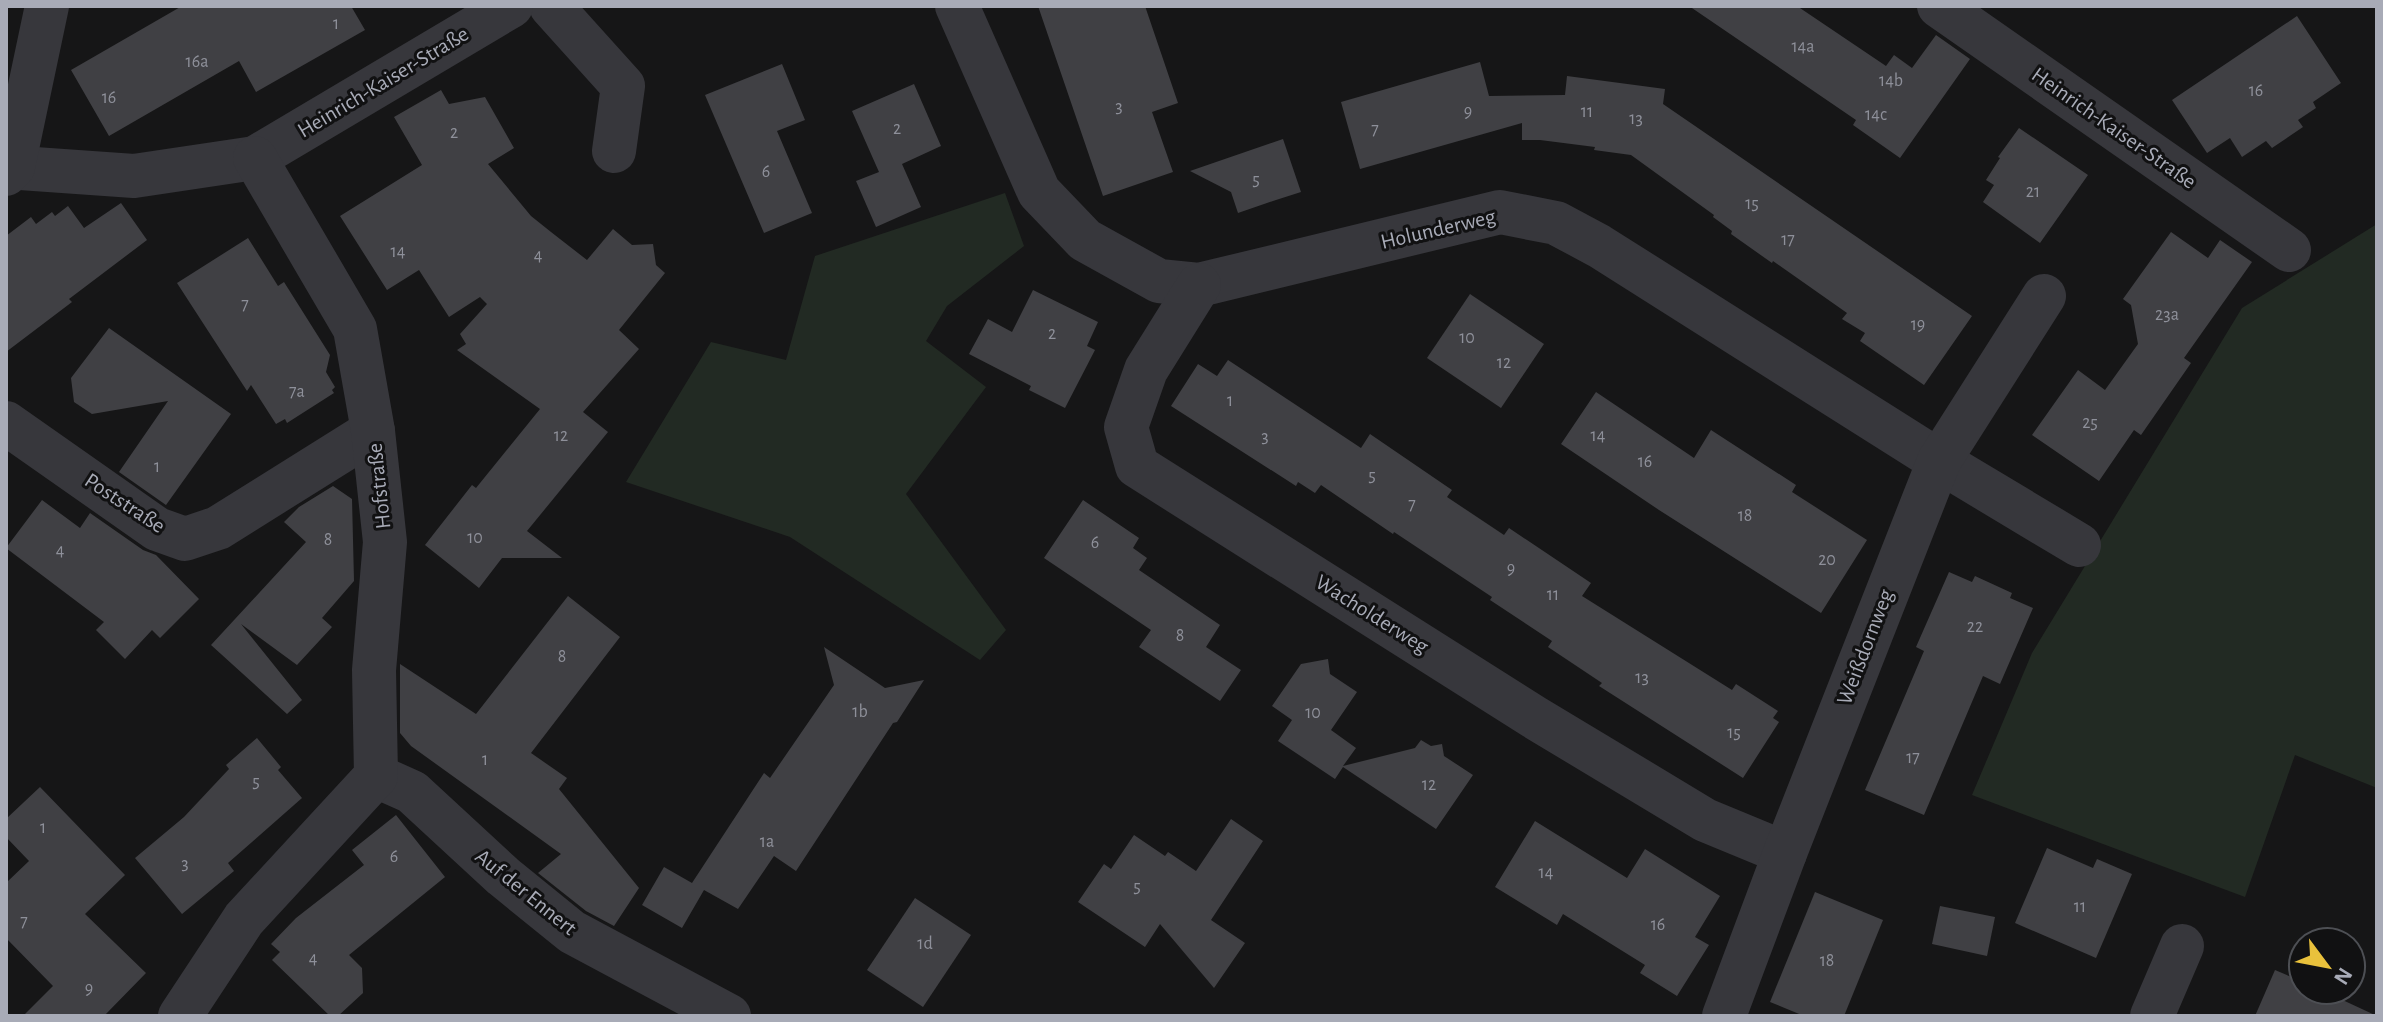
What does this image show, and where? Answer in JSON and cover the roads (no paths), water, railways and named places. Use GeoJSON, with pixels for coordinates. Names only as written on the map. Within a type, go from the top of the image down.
{"type":"FeatureCollection","features":[{"type":"Feature","properties":{"kind":"street"},"geometry":{"type":"LineString","coordinates":[[47,6],[8,169],[134,176],[255,158]]}},
{"type":"Feature","properties":{"kind":"street","name":"Heinrich-Kaiser-Straße"},"geometry":{"type":"LineString","coordinates":[[255,158],[511,6]]}},
{"type":"Feature","properties":{"kind":"street"},"geometry":{"type":"LineString","coordinates":[[551,6],[623,86],[614,151]]}},
{"type":"Feature","properties":{"kind":"street","name":"Holunderweg"},"geometry":{"type":"LineString","coordinates":[[957,6],[1039,192],[1085,240],[1159,281],[1199,285],[1500,212],[1556,223],[1599,246],[1939,461],[2079,545]]}},
{"type":"Feature","properties":{"kind":"street","name":"Heinrich-Kaiser-Straße"},"geometry":{"type":"LineString","coordinates":[[1939,6],[2289,250]]}},
{"type":"Feature","properties":{"kind":"street","name":"Hofstraße"},"geometry":{"type":"LineString","coordinates":[[255,158],[355,329],[373,431],[385,542],[374,670],[376,776]]}},
{"type":"Feature","properties":{"kind":"street","name":"Wacholderweg"},"geometry":{"type":"LineString","coordinates":[[1199,285],[1146,370],[1126,427],[1137,466],[1534,717],[1705,820],[1785,853]]}},
{"type":"Feature","properties":{"kind":"street","name":"Weißdornweg"},"geometry":{"type":"LineString","coordinates":[[1724,1016],[1939,461],[2044,296]]}},
{"type":"Feature","properties":{"kind":"street","name":"Poststraße"},"geometry":{"type":"LineString","coordinates":[[6,423],[157,529],[185,539],[218,528],[373,431]]}},
{"type":"Feature","properties":{"kind":"street"},"geometry":{"type":"LineString","coordinates":[[180,1016],[244,919],[376,776]]}},
{"type":"Feature","properties":{"kind":"street","name":"Auf der Ennert"},"geometry":{"type":"LineString","coordinates":[[376,776],[412,792],[503,876],[572,932],[729,1016]]}},
{"type":"Feature","properties":{"kind":"street"},"geometry":{"type":"LineString","coordinates":[[2152,1016],[2182,946]]}}]}
